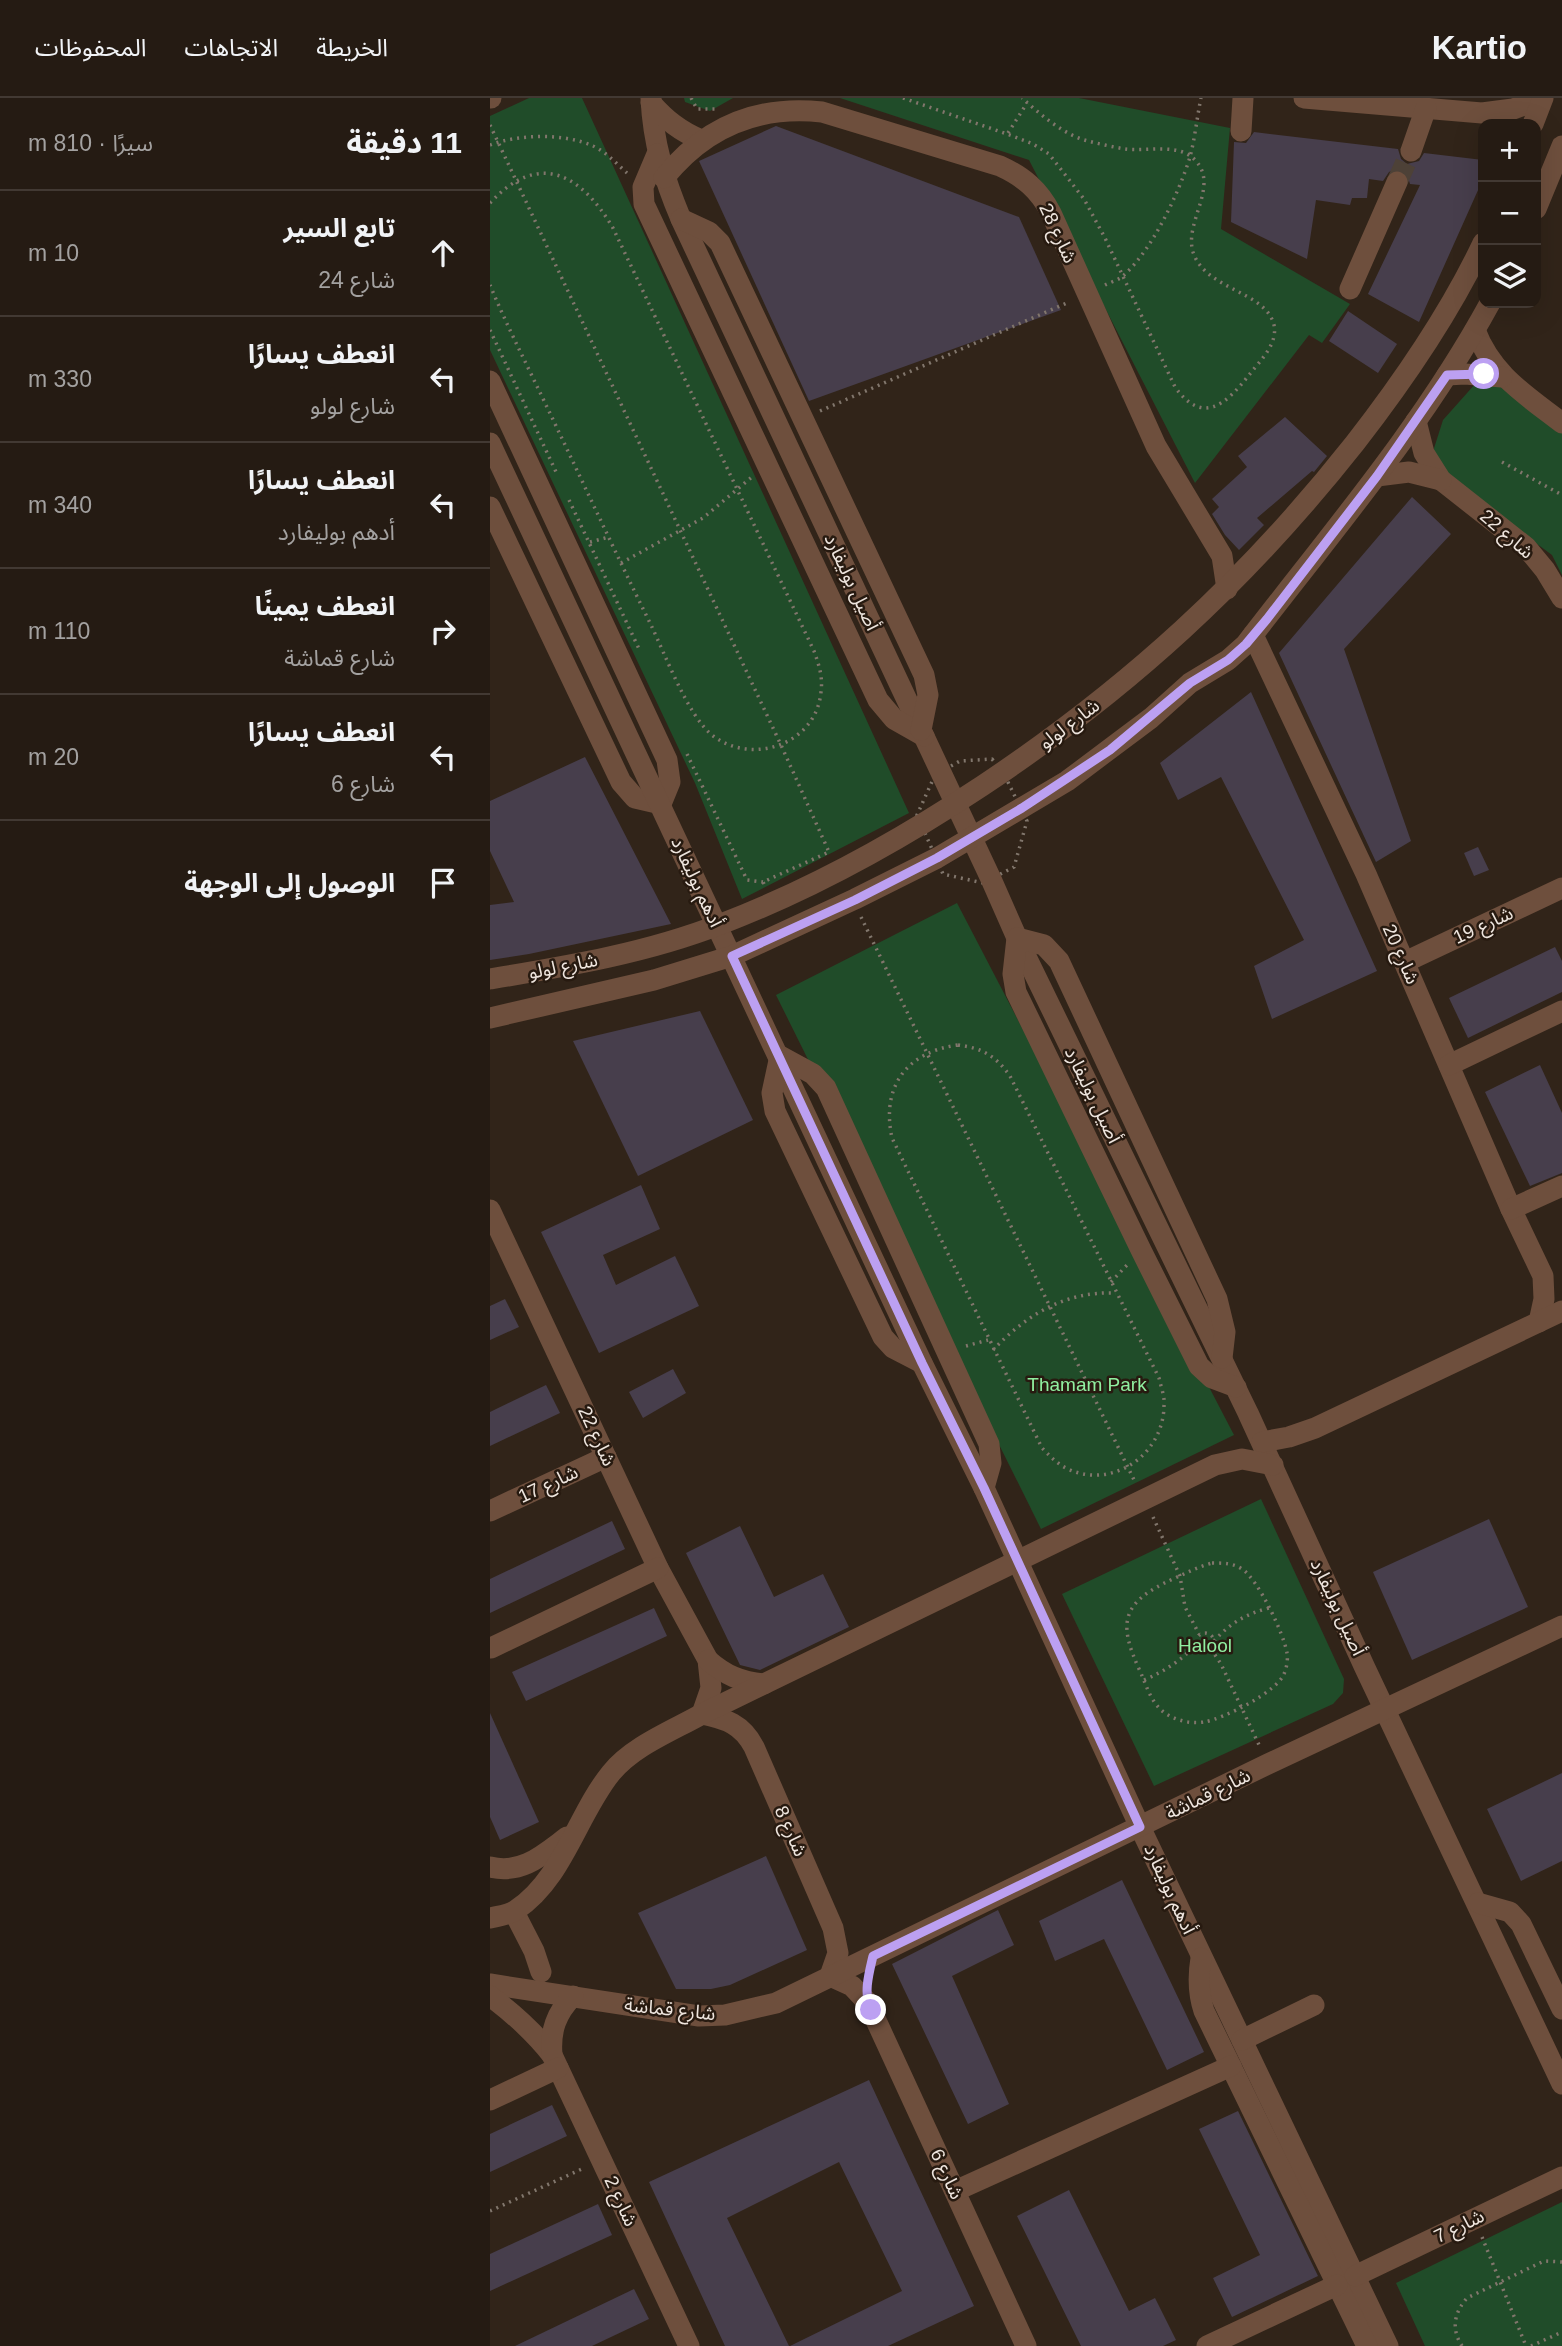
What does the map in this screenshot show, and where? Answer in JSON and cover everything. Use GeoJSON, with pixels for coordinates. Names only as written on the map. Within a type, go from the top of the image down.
{"type":"FeatureCollection","features":[{"type":"Feature","properties":{"kind":"street"},"geometry":{"type":"LineString","coordinates":[[1241,131],[1243,98]]}},
{"type":"Feature","properties":{"kind":"street"},"geometry":{"type":"LineString","coordinates":[[1304,98],[1426,108],[1491,119],[1542,99]]}},
{"type":"Feature","properties":{"kind":"street"},"geometry":{"type":"LineString","coordinates":[[1535,119],[1542,99]]}},
{"type":"Feature","properties":{"kind":"street"},"geometry":{"type":"LineString","coordinates":[[651,100],[665,119],[682,132],[701,140]]}},
{"type":"Feature","properties":{"kind":"street","name":"أصيل بوليفارد"},"geometry":{"type":"LineString","coordinates":[[651,100],[657,154],[681,219],[1017,938],[1236,1387],[1562,2083]]}},
{"type":"Feature","properties":{"kind":"street"},"geometry":{"type":"LineString","coordinates":[[1411,151],[1426,108]]}},
{"type":"Feature","properties":{"kind":"street","name":"شارع 28"},"geometry":{"type":"LineString","coordinates":[[664,178],[701,140],[765,113],[794,109],[822,112],[1017,173],[1043,198],[1156,446],[1222,556],[1227,589]]}},
{"type":"Feature","properties":{"kind":"street"},"geometry":{"type":"LineString","coordinates":[[1541,197],[1562,146]]}},
{"type":"Feature","properties":{"kind":"street"},"geometry":{"type":"LineString","coordinates":[[657,154],[643,187],[644,204],[878,700],[894,719],[923,733],[928,695],[926,681],[803,419],[720,243],[709,232],[681,219]]}},
{"type":"Feature","properties":{"kind":"street"},"geometry":{"type":"LineString","coordinates":[[1350,289],[1397,182]]}},
{"type":"Feature","properties":{"kind":"street","name":"شارع لولو"},"geometry":{"type":"LineString","coordinates":[[490,979],[624,954],[718,925],[774,903],[881,850],[1040,746],[1121,684],[1188,627],[1257,558],[1301,509],[1401,382],[1456,295],[1482,245]]}},
{"type":"Feature","properties":{"kind":"street","name":"شارع لولو"},"geometry":{"type":"LineString","coordinates":[[490,1018],[654,980],[732,956],[855,900],[937,858],[1067,781],[1110,750],[1190,683],[1228,660],[1253,635],[1377,476],[1447,375],[1487,308]]}},
{"type":"Feature","properties":{"kind":"street"},"geometry":{"type":"LineString","coordinates":[[1475,330],[1490,362],[1503,377],[1562,423]]}},
{"type":"Feature","properties":{"kind":"street"},"geometry":{"type":"LineString","coordinates":[[1447,375],[1503,377]]}},
{"type":"Feature","properties":{"kind":"street"},"geometry":{"type":"LineString","coordinates":[[490,381],[667,760],[670,782],[661,804],[635,798],[621,782],[490,507]]}},
{"type":"Feature","properties":{"kind":"street","name":"شارع 22"},"geometry":{"type":"LineString","coordinates":[[1416,421],[1424,453],[1441,480],[1526,547],[1545,570],[1562,598]]}},
{"type":"Feature","properties":{"kind":"street","name":"أدهم بوليفارد"},"geometry":{"type":"LineString","coordinates":[[490,443],[922,1363],[984,1488],[1140,1827],[1300,2161],[1346,2280],[1388,2346]]}},
{"type":"Feature","properties":{"kind":"street","name":"شارع 22"},"geometry":{"type":"LineString","coordinates":[[1377,476],[1409,472],[1441,480]]}},
{"type":"Feature","properties":{"kind":"street"},"geometry":{"type":"LineString","coordinates":[[1222,556],[1257,558]]}},
{"type":"Feature","properties":{"kind":"street","name":"شارع 20"},"geometry":{"type":"LineString","coordinates":[[1253,635],[1328,791],[1542,1276],[1544,1299],[1539,1322]]}},
{"type":"Feature","properties":{"kind":"street","name":"شارع 19"},"geometry":{"type":"LineString","coordinates":[[1405,962],[1562,888]]}},
{"type":"Feature","properties":{"kind":"street"},"geometry":{"type":"LineString","coordinates":[[1222,1358],[1225,1332],[1217,1299],[1055,955],[1044,945],[1017,938],[1013,974],[1016,992],[1135,1238],[1199,1366],[1212,1378],[1236,1387]]}},
{"type":"Feature","properties":{"kind":"street"},"geometry":{"type":"LineString","coordinates":[[1449,1065],[1562,1011]]}},
{"type":"Feature","properties":{"kind":"street"},"geometry":{"type":"LineString","coordinates":[[780,1056],[813,1074],[826,1088],[989,1444],[991,1463],[984,1488]]}},
{"type":"Feature","properties":{"kind":"street"},"geometry":{"type":"LineString","coordinates":[[1089,1087],[1123,1099]]}},
{"type":"Feature","properties":{"kind":"street"},"geometry":{"type":"LineString","coordinates":[[1511,1209],[1562,1186]]}},
{"type":"Feature","properties":{"kind":"street","name":"شارع 22"},"geometry":{"type":"LineString","coordinates":[[490,1210],[658,1568],[708,1660],[711,1688],[702,1714]]}},
{"type":"Feature","properties":{"kind":"street"},"geometry":{"type":"LineString","coordinates":[[1542,1276],[1562,1289]]}},
{"type":"Feature","properties":{"kind":"street"},"geometry":{"type":"LineString","coordinates":[[1262,1442],[1315,1428],[1562,1311]]}},
{"type":"Feature","properties":{"kind":"street","name":"شارع 17"},"geometry":{"type":"LineString","coordinates":[[490,1511],[606,1457]]}},
{"type":"Feature","properties":{"kind":"street"},"geometry":{"type":"LineString","coordinates":[[490,1918],[514,1912],[550,1875],[612,1772],[640,1750],[702,1714],[1229,1460],[1242,1459],[1272,1465]]}},
{"type":"Feature","properties":{"kind":"street"},"geometry":{"type":"LineString","coordinates":[[491,1648],[658,1568]]}},
{"type":"Feature","properties":{"kind":"street","name":"شارع قماشة"},"geometry":{"type":"LineString","coordinates":[[490,1984],[699,2016],[725,2015],[775,2003],[1268,1764],[1562,1626]]}},
{"type":"Feature","properties":{"kind":"street","name":"شارع 22"},"geometry":{"type":"LineString","coordinates":[[708,1660],[734,1678],[748,1683],[764,1684]]}},
{"type":"Feature","properties":{"kind":"street","name":"شارع 8"},"geometry":{"type":"LineString","coordinates":[[702,1714],[734,1723],[754,1746],[833,1928],[838,1953],[830,1976]]}},
{"type":"Feature","properties":{"kind":"street"},"geometry":{"type":"LineString","coordinates":[[490,1867],[514,1868],[531,1863],[575,1832]]}},
{"type":"Feature","properties":{"kind":"street"},"geometry":{"type":"LineString","coordinates":[[1478,1903],[1502,1909],[1516,1918],[1559,1997]]}},
{"type":"Feature","properties":{"kind":"street"},"geometry":{"type":"LineString","coordinates":[[514,1912],[534,1951],[541,1972]]}},
{"type":"Feature","properties":{"kind":"street","name":"شارع 6"},"geometry":{"type":"LineString","coordinates":[[868,2003],[868,1979],[873,1956]]}},
{"type":"Feature","properties":{"kind":"street"},"geometry":{"type":"LineString","coordinates":[[1202,1956],[1199,1996],[1204,2011],[1295,2198],[1346,2280],[1367,2346]]}},
{"type":"Feature","properties":{"kind":"street","name":"شارع 6"},"geometry":{"type":"LineString","coordinates":[[830,1976],[852,1986],[868,2003],[1026,2346]]}},
{"type":"Feature","properties":{"kind":"street","name":"شارع 2"},"geometry":{"type":"LineString","coordinates":[[490,1996],[526,2025],[555,2062],[689,2346]]}},
{"type":"Feature","properties":{"kind":"street"},"geometry":{"type":"LineString","coordinates":[[490,2100],[555,2062],[552,2029],[557,2017],[573,1996]]}},
{"type":"Feature","properties":{"kind":"street"},"geometry":{"type":"LineString","coordinates":[[1242,2040],[1314,2005]]}},
{"type":"Feature","properties":{"kind":"street"},"geometry":{"type":"LineString","coordinates":[[955,2191],[1231,2067]]}},
{"type":"Feature","properties":{"kind":"street"},"geometry":{"type":"LineString","coordinates":[[1295,2198],[1300,2161]]}},
{"type":"Feature","properties":{"kind":"street","name":"شارع 7"},"geometry":{"type":"LineString","coordinates":[[1207,2346],[1562,2177]]}},
{"type":"Feature","properties":{"kind":"path"},"geometry":{"type":"LineString","coordinates":[[1022,98],[1065,131],[1086,141],[1126,149],[1175,150],[1191,155],[1203,173],[1205,185],[1191,236],[1194,253],[1202,268],[1215,279],[1256,302],[1268,312],[1274,325],[1273,340],[1267,353],[1236,391]]}},
{"type":"Feature","properties":{"kind":"path"},"geometry":{"type":"LineString","coordinates":[[803,419],[1123,276],[1145,249],[1179,188],[1191,155],[1201,98]]}},
{"type":"Feature","properties":{"kind":"path"},"geometry":{"type":"LineString","coordinates":[[1007,134],[1027,103]]}},
{"type":"Feature","properties":{"kind":"path"},"geometry":{"type":"LineString","coordinates":[[490,125],[829,852],[763,882],[747,880],[681,743]]}},
{"type":"Feature","properties":{"kind":"path"},"geometry":{"type":"LineString","coordinates":[[490,145],[541,137],[591,145],[643,187]]}},
{"type":"Feature","properties":{"kind":"path"},"geometry":{"type":"LineString","coordinates":[[490,203],[516,180],[530,175],[558,176],[573,181],[586,190],[613,228],[814,651],[821,672],[821,695],[814,716],[800,733],[781,745],[751,751],[736,748],[716,738],[700,723],[490,285]]}},
{"type":"Feature","properties":{"kind":"path"},"geometry":{"type":"LineString","coordinates":[[490,330],[560,480]]}},
{"type":"Feature","properties":{"kind":"path"},"geometry":{"type":"LineString","coordinates":[[1502,462],[1562,495]]}},
{"type":"Feature","properties":{"kind":"path"},"geometry":{"type":"LineString","coordinates":[[621,563],[704,518],[767,464]]}},
{"type":"Feature","properties":{"kind":"path"},"geometry":{"type":"LineString","coordinates":[[566,492],[641,654]]}},
{"type":"Feature","properties":{"kind":"path"},"geometry":{"type":"LineString","coordinates":[[763,882],[774,903]]}},
{"type":"Feature","properties":{"kind":"path"},"geometry":{"type":"LineString","coordinates":[[851,922],[863,916],[1180,1576],[1185,1607],[1199,1634]]}},
{"type":"Feature","properties":{"kind":"path"},"geometry":{"type":"LineString","coordinates":[[958,1045],[989,1053],[1001,1063],[1010,1076],[1116,1293],[1159,1378],[1165,1404],[1161,1429],[1148,1452],[1128,1468],[1113,1473],[1081,1474],[1066,1468],[1042,1448],[892,1138],[887,1118],[889,1098],[897,1080],[911,1064],[943,1047],[958,1045]]}},
{"type":"Feature","properties":{"kind":"path"},"geometry":{"type":"LineString","coordinates":[[993,1350],[1019,1325],[1049,1306],[1082,1294],[1116,1293]]}},
{"type":"Feature","properties":{"kind":"path"},"geometry":{"type":"LineString","coordinates":[[1212,1563],[1227,1563],[1242,1569],[1254,1579],[1269,1608],[1287,1653],[1283,1676],[1276,1686],[1267,1693],[1205,1722],[1183,1721],[1164,1712],[1154,1701],[1127,1640],[1126,1624],[1131,1609],[1140,1597],[1153,1588],[1212,1563]]}},
{"type":"Feature","properties":{"kind":"path"},"geometry":{"type":"LineString","coordinates":[[1268,1764],[1211,1649],[1214,1641],[1238,1619],[1269,1608]]}},
{"type":"Feature","properties":{"kind":"path"},"geometry":{"type":"LineString","coordinates":[[1199,1634],[1207,1633],[1214,1641]]}},
{"type":"Feature","properties":{"kind":"path"},"geometry":{"type":"LineString","coordinates":[[1199,1634],[1196,1645],[1201,1651],[1211,1649]]}},
{"type":"Feature","properties":{"kind":"path"},"geometry":{"type":"LineString","coordinates":[[1144,1680],[1181,1660],[1196,1645]]}},
{"type":"Feature","properties":{"kind":"path"},"geometry":{"type":"LineString","coordinates":[[490,2211],[602,2160]]}},
{"type":"Feature","properties":{"kind":"path"},"geometry":{"type":"LineString","coordinates":[[1474,2219],[1529,2346],[1562,2332]]}},
{"type":"Feature","properties":{"kind":"path"},"geometry":{"type":"LineString","coordinates":[[1462,2346],[1456,2335],[1455,2325],[1461,2306],[1476,2293],[1544,2261],[1562,2262]]}},
{"type":"Feature","properties":{"kind":"green space"},"geometry":{"type":"Polygon","coordinates":[[[529,98],[582,98],[909,813],[742,899],[695,783],[490,350],[490,116],[529,98]]]}},
{"type":"Feature","properties":{"kind":"green space"},"geometry":{"type":"Polygon","coordinates":[[[684,98],[733,98],[710,111],[685,102],[684,98]]]}},
{"type":"Feature","properties":{"kind":"green space"},"geometry":{"type":"Polygon","coordinates":[[[840,98],[1079,98],[1230,128],[1221,229],[1350,304],[1322,343],[1309,335],[1195,483],[1029,160],[840,98]]]}},
{"type":"Feature","properties":{"kind":"green space"},"geometry":{"type":"Polygon","coordinates":[[[1484,374],[1562,433],[1562,575],[1552,555],[1429,464],[1443,420],[1484,374]]]}},
{"type":"Feature","properties":{"kind":"green space","name":"Thamam Park"},"geometry":{"type":"Polygon","coordinates":[[[957,903],[1234,1435],[1041,1529],[776,995],[957,903]]]}},
{"type":"Feature","properties":{"kind":"green space","name":"Halool"},"geometry":{"type":"Polygon","coordinates":[[[1261,1499],[1344,1679],[1343,1693],[1333,1704],[1154,1786],[1062,1594],[1261,1499]]]}},
{"type":"Feature","properties":{"kind":"green space"},"geometry":{"type":"Polygon","coordinates":[[[1562,2202],[1562,2346],[1425,2346],[1396,2283],[1562,2202]]]}},
{"type":"Feature","properties":{"kind":"building"},"geometry":{"type":"Polygon","coordinates":[[[776,126],[1019,217],[1061,310],[809,401],[699,161],[776,126]]]}},
{"type":"Feature","properties":{"kind":"building"},"geometry":{"type":"Polygon","coordinates":[[[1254,132],[1398,149],[1401,159],[1407,164],[1419,161],[1424,153],[1478,159],[1478,190],[1419,322],[1368,294],[1420,185],[1410,184],[1407,174],[1395,169],[1389,172],[1383,181],[1369,179],[1367,198],[1352,198],[1350,205],[1316,200],[1307,259],[1231,222],[1234,142],[1246,143],[1254,132]]]}},
{"type":"Feature","properties":{"kind":"building"},"geometry":{"type":"Polygon","coordinates":[[[1348,311],[1397,344],[1378,373],[1329,341],[1348,311]]]}},
{"type":"Feature","properties":{"kind":"building"},"geometry":{"type":"Polygon","coordinates":[[[1285,417],[1327,456],[1314,472],[1257,518],[1264,525],[1239,550],[1225,535],[1212,514],[1219,507],[1212,499],[1247,467],[1238,456],[1285,417]]]}},
{"type":"Feature","properties":{"kind":"building"},"geometry":{"type":"Polygon","coordinates":[[[1412,497],[1451,534],[1344,649],[1411,841],[1376,862],[1279,653],[1412,497]]]}},
{"type":"Feature","properties":{"kind":"building"},"geometry":{"type":"Polygon","coordinates":[[[1251,692],[1377,971],[1272,1019],[1254,966],[1304,940],[1221,777],[1178,800],[1160,763],[1251,692]]]}},
{"type":"Feature","properties":{"kind":"building"},"geometry":{"type":"Polygon","coordinates":[[[585,757],[671,924],[490,960],[490,905],[514,902],[490,851],[490,801],[585,757]]]}},
{"type":"Feature","properties":{"kind":"building"},"geometry":{"type":"Polygon","coordinates":[[[1478,847],[1489,870],[1474,876],[1464,853],[1478,847]]]}},
{"type":"Feature","properties":{"kind":"building"},"geometry":{"type":"Polygon","coordinates":[[[1555,947],[1562,961],[1562,992],[1468,1038],[1449,998],[1555,947]]]}},
{"type":"Feature","properties":{"kind":"building"},"geometry":{"type":"Polygon","coordinates":[[[700,1011],[753,1120],[638,1176],[573,1041],[700,1011]]]}},
{"type":"Feature","properties":{"kind":"building"},"geometry":{"type":"Polygon","coordinates":[[[1540,1065],[1562,1113],[1562,1173],[1530,1186],[1485,1092],[1540,1065]]]}},
{"type":"Feature","properties":{"kind":"building"},"geometry":{"type":"Polygon","coordinates":[[[641,1185],[660,1229],[603,1255],[616,1285],[675,1256],[699,1306],[599,1353],[541,1232],[641,1185]]]}},
{"type":"Feature","properties":{"kind":"building"},"geometry":{"type":"Polygon","coordinates":[[[505,1299],[519,1327],[490,1340],[490,1306],[505,1299]]]}},
{"type":"Feature","properties":{"kind":"building"},"geometry":{"type":"Polygon","coordinates":[[[673,1369],[686,1393],[643,1418],[629,1392],[673,1369]]]}},
{"type":"Feature","properties":{"kind":"building"},"geometry":{"type":"Polygon","coordinates":[[[546,1385],[560,1413],[490,1446],[490,1412],[546,1385]]]}},
{"type":"Feature","properties":{"kind":"building"},"geometry":{"type":"Polygon","coordinates":[[[1489,1519],[1528,1607],[1412,1660],[1373,1572],[1489,1519]]]}},
{"type":"Feature","properties":{"kind":"building"},"geometry":{"type":"Polygon","coordinates":[[[612,1521],[625,1549],[490,1613],[490,1579],[612,1521]]]}},
{"type":"Feature","properties":{"kind":"building"},"geometry":{"type":"Polygon","coordinates":[[[740,1526],[774,1597],[823,1574],[849,1627],[760,1670],[740,1665],[686,1553],[740,1526]]]}},
{"type":"Feature","properties":{"kind":"building"},"geometry":{"type":"Polygon","coordinates":[[[654,1608],[667,1636],[526,1701],[512,1672],[654,1608]]]}},
{"type":"Feature","properties":{"kind":"building"},"geometry":{"type":"Polygon","coordinates":[[[490,1713],[539,1822],[500,1840],[490,1817],[490,1713]]]}},
{"type":"Feature","properties":{"kind":"building"},"geometry":{"type":"Polygon","coordinates":[[[1562,1773],[1562,1861],[1521,1881],[1487,1809],[1562,1773]]]}},
{"type":"Feature","properties":{"kind":"building"},"geometry":{"type":"Polygon","coordinates":[[[766,1856],[807,1950],[730,1985],[711,1989],[676,1989],[638,1913],[766,1856]]]}},
{"type":"Feature","properties":{"kind":"building"},"geometry":{"type":"Polygon","coordinates":[[[1122,1880],[1204,2052],[1167,2070],[1104,1939],[1055,1961],[1039,1921],[1122,1880]]]}},
{"type":"Feature","properties":{"kind":"building"},"geometry":{"type":"Polygon","coordinates":[[[998,1910],[1014,1945],[952,1976],[1009,2104],[968,2124],[892,1964],[998,1910]]]}},
{"type":"Feature","properties":{"kind":"building"},"geometry":{"type":"Polygon","coordinates":[[[869,2080],[974,2306],[888,2346],[790,2346],[902,2291],[839,2162],[727,2218],[789,2346],[725,2346],[649,2182],[869,2080]]]}},
{"type":"Feature","properties":{"kind":"building"},"geometry":{"type":"Polygon","coordinates":[[[552,2105],[567,2136],[490,2172],[490,2134],[552,2105]]]}},
{"type":"Feature","properties":{"kind":"building"},"geometry":{"type":"Polygon","coordinates":[[[1238,2111],[1318,2276],[1232,2317],[1213,2278],[1260,2255],[1199,2129],[1238,2111]]]}},
{"type":"Feature","properties":{"kind":"building"},"geometry":{"type":"Polygon","coordinates":[[[1069,2190],[1129,2311],[1155,2298],[1176,2340],[1163,2346],[1081,2346],[1017,2216],[1069,2190]]]}},
{"type":"Feature","properties":{"kind":"building"},"geometry":{"type":"Polygon","coordinates":[[[598,2204],[612,2235],[490,2291],[490,2254],[598,2204]]]}},
{"type":"Feature","properties":{"kind":"building"},"geometry":{"type":"Polygon","coordinates":[[[634,2289],[649,2319],[592,2346],[515,2346],[634,2289]]]}},
{"type":"Feature","properties":{"kind":"tunnel"},"geometry":{"type":"LineString","coordinates":[[1397,182],[1411,151]]}},
{"type":"Feature","properties":{"kind":"route"},"geometry":{"type":"LineString","coordinates":[[871,2010],[868,2003],[868,1979],[873,1956],[1140,1827],[984,1488],[922,1363],[732,956],[855,900],[937,858],[1022,808],[1067,781],[1151,718],[1190,683],[1228,660],[1267,619],[1377,476],[1447,375],[1484,374]]}}]}
